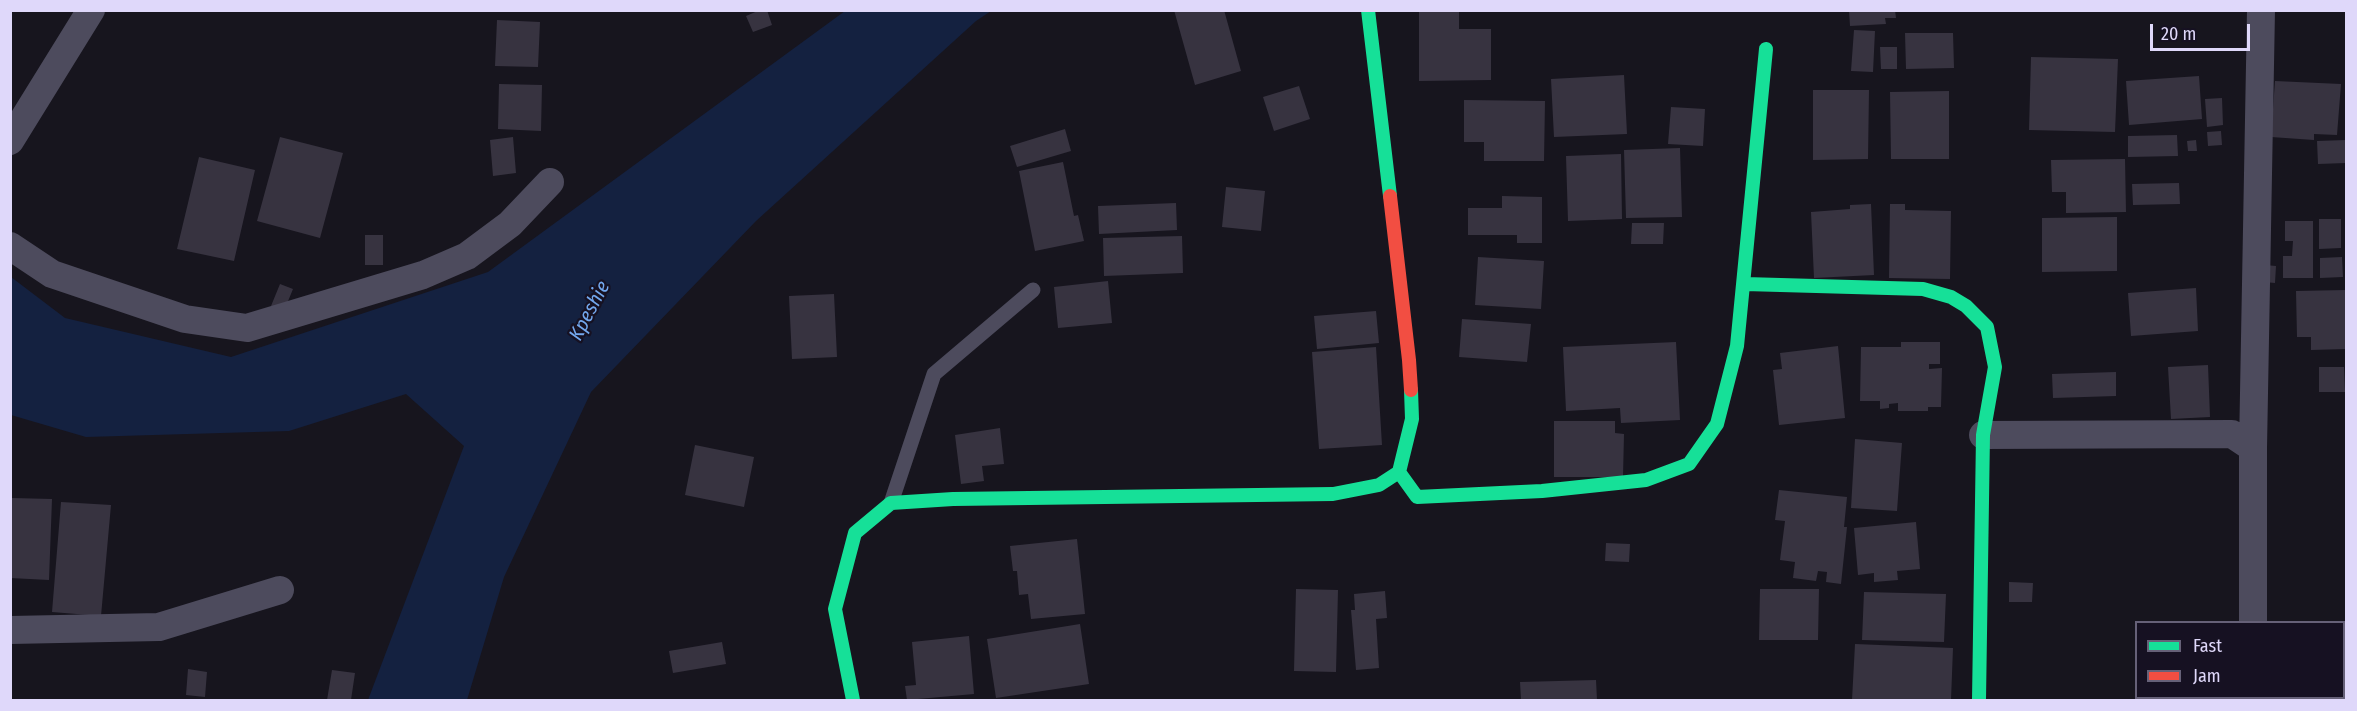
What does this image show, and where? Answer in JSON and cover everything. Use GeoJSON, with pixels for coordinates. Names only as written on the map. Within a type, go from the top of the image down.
{"type":"FeatureCollection","features":[{"type":"Feature","properties":{"kind":"street"},"geometry":{"type":"LineString","coordinates":[[10,141],[90,10]]}},
{"type":"Feature","properties":{"kind":"street"},"geometry":{"type":"LineString","coordinates":[[853,700],[835,609],[855,533],[891,503],[1333,494],[1379,485],[1399,472],[1412,418],[1409,360],[1368,10]]}},
{"type":"Feature","properties":{"kind":"street"},"geometry":{"type":"LineString","coordinates":[[2253,621],[2253,447],[2261,10]]}},
{"type":"Feature","properties":{"kind":"street"},"geometry":{"type":"LineString","coordinates":[[1399,472],[1417,498],[1542,490],[1646,480],[1689,464],[1717,424],[1737,346],[1745,284],[1766,49]]}},
{"type":"Feature","properties":{"kind":"street"},"geometry":{"type":"LineString","coordinates":[[10,246],[52,274],[63,278],[185,319],[247,328],[423,275],[467,256],[510,224],[550,182]]}},
{"type":"Feature","properties":{"kind":"street"},"geometry":{"type":"LineString","coordinates":[[1745,284],[1923,289],[1951,297],[1966,306],[1987,327],[1995,367],[1983,435],[1979,700]]}},
{"type":"Feature","properties":{"kind":"street"},"geometry":{"type":"LineString","coordinates":[[1983,435],[2232,434],[2253,447]]}},
{"type":"Feature","properties":{"kind":"street"},"geometry":{"type":"LineString","coordinates":[[10,630],[159,627],[280,590]]}},
{"type":"Feature","properties":{"kind":"lane"},"geometry":{"type":"LineString","coordinates":[[891,503],[934,374],[1033,290]]}},
{"type":"Feature","properties":{"kind":"water","name":"Kpeshie"},"geometry":{"type":"Polygon","coordinates":[[[845,11],[991,11],[976,21],[756,221],[591,392],[504,577],[467,700],[368,700],[464,446],[406,394],[289,431],[86,437],[11,415],[11,277],[65,318],[231,357],[488,272],[845,11]]]}},
{"type":"Feature","properties":{"kind":"building"},"geometry":{"type":"Polygon","coordinates":[[[760,10],[767,10],[772,25],[753,32],[746,16],[760,10]]]}},
{"type":"Feature","properties":{"kind":"building"},"geometry":{"type":"Polygon","coordinates":[[[1174,10],[1224,10],[1241,71],[1195,85],[1174,10]]]}},
{"type":"Feature","properties":{"kind":"building"},"geometry":{"type":"Polygon","coordinates":[[[1419,10],[1459,10],[1459,29],[1491,29],[1491,80],[1419,81],[1419,10]]]}},
{"type":"Feature","properties":{"kind":"building"},"geometry":{"type":"Polygon","coordinates":[[[1849,10],[1895,10],[1896,18],[1885,18],[1886,24],[1850,26],[1849,10]]]}},
{"type":"Feature","properties":{"kind":"building"},"geometry":{"type":"Polygon","coordinates":[[[497,20],[540,22],[538,67],[495,66],[497,20]]]}},
{"type":"Feature","properties":{"kind":"building"},"geometry":{"type":"Polygon","coordinates":[[[1854,30],[1875,31],[1873,72],[1851,71],[1854,30]]]}},
{"type":"Feature","properties":{"kind":"building"},"geometry":{"type":"Polygon","coordinates":[[[1905,33],[1953,33],[1954,68],[1906,69],[1905,33]]]}},
{"type":"Feature","properties":{"kind":"building"},"geometry":{"type":"Polygon","coordinates":[[[1880,47],[1897,47],[1897,69],[1881,69],[1880,47]]]}},
{"type":"Feature","properties":{"kind":"building"},"geometry":{"type":"Polygon","coordinates":[[[2031,57],[2118,59],[2115,132],[2029,130],[2031,57]]]}},
{"type":"Feature","properties":{"kind":"building"},"geometry":{"type":"Polygon","coordinates":[[[1624,75],[1627,134],[1554,137],[1551,79],[1624,75]]]}},
{"type":"Feature","properties":{"kind":"building"},"geometry":{"type":"Polygon","coordinates":[[[2199,76],[2202,119],[2129,125],[2126,81],[2199,76]]]}},
{"type":"Feature","properties":{"kind":"building"},"geometry":{"type":"Polygon","coordinates":[[[2275,81],[2341,84],[2337,135],[2314,134],[2314,140],[2271,137],[2275,81]]]}},
{"type":"Feature","properties":{"kind":"building"},"geometry":{"type":"Polygon","coordinates":[[[499,84],[542,85],[541,131],[498,129],[499,84]]]}},
{"type":"Feature","properties":{"kind":"building"},"geometry":{"type":"Polygon","coordinates":[[[1299,86],[1310,119],[1274,131],[1263,97],[1299,86]]]}},
{"type":"Feature","properties":{"kind":"building"},"geometry":{"type":"Polygon","coordinates":[[[1813,90],[1869,90],[1868,159],[1813,160],[1813,90]]]}},
{"type":"Feature","properties":{"kind":"building"},"geometry":{"type":"Polygon","coordinates":[[[1949,91],[1949,159],[1891,159],[1890,92],[1949,91]]]}},
{"type":"Feature","properties":{"kind":"building"},"geometry":{"type":"Polygon","coordinates":[[[2222,98],[2223,125],[2207,127],[2205,99],[2222,98]]]}},
{"type":"Feature","properties":{"kind":"building"},"geometry":{"type":"Polygon","coordinates":[[[1464,100],[1545,101],[1544,161],[1484,161],[1484,142],[1464,142],[1464,100]]]}},
{"type":"Feature","properties":{"kind":"building"},"geometry":{"type":"Polygon","coordinates":[[[1671,107],[1705,109],[1703,146],[1668,144],[1671,107]]]}},
{"type":"Feature","properties":{"kind":"building"},"geometry":{"type":"Polygon","coordinates":[[[1065,129],[1071,151],[1017,167],[1010,146],[1065,129]]]}},
{"type":"Feature","properties":{"kind":"building"},"geometry":{"type":"Polygon","coordinates":[[[2221,131],[2222,145],[2208,146],[2207,132],[2221,131]]]}},
{"type":"Feature","properties":{"kind":"building"},"geometry":{"type":"Polygon","coordinates":[[[2177,135],[2178,156],[2128,157],[2128,136],[2177,135]]]}},
{"type":"Feature","properties":{"kind":"building"},"geometry":{"type":"Polygon","coordinates":[[[280,137],[343,153],[320,238],[257,221],[280,137]]]}},
{"type":"Feature","properties":{"kind":"building"},"geometry":{"type":"Polygon","coordinates":[[[513,137],[516,173],[493,176],[490,140],[513,137]]]}},
{"type":"Feature","properties":{"kind":"building"},"geometry":{"type":"Polygon","coordinates":[[[2196,140],[2197,151],[2188,151],[2187,141],[2196,140]]]}},
{"type":"Feature","properties":{"kind":"building"},"geometry":{"type":"Polygon","coordinates":[[[2346,140],[2346,163],[2318,164],[2317,141],[2346,140]]]}},
{"type":"Feature","properties":{"kind":"building"},"geometry":{"type":"Polygon","coordinates":[[[1680,148],[1682,217],[1626,218],[1624,150],[1680,148]]]}},
{"type":"Feature","properties":{"kind":"building"},"geometry":{"type":"Polygon","coordinates":[[[1621,154],[1622,219],[1568,221],[1566,156],[1621,154]]]}},
{"type":"Feature","properties":{"kind":"building"},"geometry":{"type":"Polygon","coordinates":[[[199,157],[255,170],[234,261],[177,249],[199,157]]]}},
{"type":"Feature","properties":{"kind":"building"},"geometry":{"type":"Polygon","coordinates":[[[2125,159],[2126,212],[2066,213],[2066,192],[2052,192],[2051,160],[2125,159]]]}},
{"type":"Feature","properties":{"kind":"building"},"geometry":{"type":"Polygon","coordinates":[[[1063,162],[1074,216],[1078,215],[1084,241],[1035,251],[1019,171],[1063,162]]]}},
{"type":"Feature","properties":{"kind":"building"},"geometry":{"type":"Polygon","coordinates":[[[2179,183],[2180,204],[2133,205],[2132,184],[2179,183]]]}},
{"type":"Feature","properties":{"kind":"building"},"geometry":{"type":"Polygon","coordinates":[[[1226,187],[1265,191],[1261,231],[1222,227],[1226,187]]]}},
{"type":"Feature","properties":{"kind":"building"},"geometry":{"type":"Polygon","coordinates":[[[1502,196],[1542,197],[1542,243],[1517,243],[1517,235],[1468,235],[1468,208],[1502,208],[1502,196]]]}},
{"type":"Feature","properties":{"kind":"building"},"geometry":{"type":"Polygon","coordinates":[[[1176,203],[1177,230],[1099,234],[1098,206],[1176,203]]]}},
{"type":"Feature","properties":{"kind":"building"},"geometry":{"type":"Polygon","coordinates":[[[1871,204],[1874,275],[1814,278],[1811,212],[1850,209],[1850,205],[1871,204]]]}},
{"type":"Feature","properties":{"kind":"building"},"geometry":{"type":"Polygon","coordinates":[[[1890,204],[1905,204],[1905,210],[1951,211],[1950,279],[1889,278],[1890,204]]]}},
{"type":"Feature","properties":{"kind":"building"},"geometry":{"type":"Polygon","coordinates":[[[2117,217],[2117,271],[2042,272],[2042,218],[2117,217]]]}},
{"type":"Feature","properties":{"kind":"building"},"geometry":{"type":"Polygon","coordinates":[[[2319,219],[2341,219],[2341,248],[2319,249],[2319,219]]]}},
{"type":"Feature","properties":{"kind":"building"},"geometry":{"type":"Polygon","coordinates":[[[2285,221],[2313,221],[2313,278],[2283,278],[2283,256],[2292,256],[2293,241],[2285,241],[2285,221]]]}},
{"type":"Feature","properties":{"kind":"building"},"geometry":{"type":"Polygon","coordinates":[[[1632,223],[1664,223],[1663,244],[1631,244],[1632,223]]]}},
{"type":"Feature","properties":{"kind":"building"},"geometry":{"type":"Polygon","coordinates":[[[365,235],[383,235],[383,265],[365,265],[365,235]]]}},
{"type":"Feature","properties":{"kind":"building"},"geometry":{"type":"Polygon","coordinates":[[[1182,236],[1183,273],[1104,276],[1103,238],[1182,236]]]}},
{"type":"Feature","properties":{"kind":"building"},"geometry":{"type":"Polygon","coordinates":[[[1478,257],[1544,261],[1541,309],[1475,305],[1478,257]]]}},
{"type":"Feature","properties":{"kind":"building"},"geometry":{"type":"Polygon","coordinates":[[[2342,257],[2343,277],[2320,278],[2320,258],[2342,257]]]}},
{"type":"Feature","properties":{"kind":"building"},"geometry":{"type":"Polygon","coordinates":[[[2265,265],[2276,266],[2275,283],[2264,282],[2265,265]]]}},
{"type":"Feature","properties":{"kind":"building"},"geometry":{"type":"Polygon","coordinates":[[[1108,281],[1112,323],[1058,328],[1054,287],[1108,281]]]}},
{"type":"Feature","properties":{"kind":"building"},"geometry":{"type":"Polygon","coordinates":[[[280,284],[293,289],[284,311],[271,306],[280,284]]]}},
{"type":"Feature","properties":{"kind":"building"},"geometry":{"type":"Polygon","coordinates":[[[2196,288],[2198,331],[2131,336],[2128,293],[2196,288]]]}},
{"type":"Feature","properties":{"kind":"building"},"geometry":{"type":"Polygon","coordinates":[[[2346,290],[2346,349],[2311,350],[2311,337],[2297,337],[2296,291],[2346,290]]]}},
{"type":"Feature","properties":{"kind":"building"},"geometry":{"type":"Polygon","coordinates":[[[834,294],[837,357],[792,359],[789,296],[834,294]]]}},
{"type":"Feature","properties":{"kind":"building"},"geometry":{"type":"Polygon","coordinates":[[[1376,311],[1379,343],[1317,349],[1314,316],[1376,311]]]}},
{"type":"Feature","properties":{"kind":"building"},"geometry":{"type":"Polygon","coordinates":[[[1462,319],[1531,324],[1527,362],[1459,357],[1462,319]]]}},
{"type":"Feature","properties":{"kind":"building"},"geometry":{"type":"Polygon","coordinates":[[[1676,342],[1680,420],[1621,423],[1620,408],[1566,411],[1563,347],[1676,342]]]}},
{"type":"Feature","properties":{"kind":"building"},"geometry":{"type":"Polygon","coordinates":[[[1901,342],[1940,342],[1940,364],[1929,364],[1929,369],[1942,368],[1941,407],[1928,407],[1928,411],[1898,411],[1898,403],[1889,404],[1889,408],[1880,409],[1880,401],[1860,401],[1861,347],[1901,347],[1901,342]]]}},
{"type":"Feature","properties":{"kind":"building"},"geometry":{"type":"Polygon","coordinates":[[[1838,346],[1845,418],[1779,425],[1773,370],[1782,369],[1780,353],[1838,346]]]}},
{"type":"Feature","properties":{"kind":"building"},"geometry":{"type":"Polygon","coordinates":[[[1376,347],[1382,445],[1319,449],[1312,352],[1376,347]]]}},
{"type":"Feature","properties":{"kind":"building"},"geometry":{"type":"Polygon","coordinates":[[[2208,365],[2210,417],[2171,419],[2168,367],[2208,365]]]}},
{"type":"Feature","properties":{"kind":"building"},"geometry":{"type":"Polygon","coordinates":[[[2319,367],[2344,367],[2345,392],[2319,392],[2319,367]]]}},
{"type":"Feature","properties":{"kind":"building"},"geometry":{"type":"Polygon","coordinates":[[[2116,372],[2116,396],[2053,398],[2052,374],[2116,372]]]}},
{"type":"Feature","properties":{"kind":"building"},"geometry":{"type":"Polygon","coordinates":[[[1554,421],[1615,421],[1615,433],[1624,434],[1623,477],[1554,477],[1554,421]]]}},
{"type":"Feature","properties":{"kind":"building"},"geometry":{"type":"Polygon","coordinates":[[[1000,428],[1004,464],[982,466],[984,481],[961,484],[955,435],[1000,428]]]}},
{"type":"Feature","properties":{"kind":"building"},"geometry":{"type":"Polygon","coordinates":[[[1855,439],[1902,443],[1897,511],[1851,508],[1855,439]]]}},
{"type":"Feature","properties":{"kind":"building"},"geometry":{"type":"Polygon","coordinates":[[[695,445],[754,457],[744,507],[685,495],[695,445]]]}},
{"type":"Feature","properties":{"kind":"building"},"geometry":{"type":"Polygon","coordinates":[[[1779,490],[1847,497],[1844,527],[1847,527],[1841,584],[1826,582],[1827,572],[1818,571],[1816,581],[1793,578],[1795,562],[1780,560],[1785,521],[1775,520],[1779,490]]]}},
{"type":"Feature","properties":{"kind":"building"},"geometry":{"type":"Polygon","coordinates":[[[12,498],[52,499],[49,580],[10,578],[12,498]]]}},
{"type":"Feature","properties":{"kind":"building"},"geometry":{"type":"Polygon","coordinates":[[[61,502],[111,505],[101,616],[52,612],[61,502]]]}},
{"type":"Feature","properties":{"kind":"building"},"geometry":{"type":"Polygon","coordinates":[[[1916,522],[1920,569],[1897,571],[1898,580],[1874,582],[1874,573],[1858,575],[1854,528],[1916,522]]]}},
{"type":"Feature","properties":{"kind":"building"},"geometry":{"type":"Polygon","coordinates":[[[1077,539],[1085,614],[1031,619],[1028,594],[1019,595],[1017,571],[1013,571],[1010,546],[1077,539]]]}},
{"type":"Feature","properties":{"kind":"building"},"geometry":{"type":"Polygon","coordinates":[[[1606,543],[1630,544],[1629,562],[1605,561],[1606,543]]]}},
{"type":"Feature","properties":{"kind":"building"},"geometry":{"type":"Polygon","coordinates":[[[2009,582],[2033,583],[2032,602],[2009,602],[2009,582]]]}},
{"type":"Feature","properties":{"kind":"building"},"geometry":{"type":"Polygon","coordinates":[[[1296,589],[1338,590],[1336,672],[1294,671],[1296,589]]]}},
{"type":"Feature","properties":{"kind":"building"},"geometry":{"type":"Polygon","coordinates":[[[1760,589],[1819,589],[1818,640],[1759,640],[1760,589]]]}},
{"type":"Feature","properties":{"kind":"building"},"geometry":{"type":"Polygon","coordinates":[[[1385,591],[1387,618],[1376,619],[1379,668],[1356,670],[1351,610],[1355,610],[1354,594],[1385,591]]]}},
{"type":"Feature","properties":{"kind":"building"},"geometry":{"type":"Polygon","coordinates":[[[1864,592],[1946,594],[1944,642],[1862,640],[1864,592]]]}},
{"type":"Feature","properties":{"kind":"building"},"geometry":{"type":"Polygon","coordinates":[[[1080,624],[1089,684],[996,698],[987,639],[1080,624]]]}},
{"type":"Feature","properties":{"kind":"building"},"geometry":{"type":"Polygon","coordinates":[[[969,636],[974,694],[907,700],[905,686],[916,685],[912,642],[969,636]]]}},
{"type":"Feature","properties":{"kind":"building"},"geometry":{"type":"Polygon","coordinates":[[[722,642],[726,664],[673,673],[669,651],[722,642]]]}},
{"type":"Feature","properties":{"kind":"building"},"geometry":{"type":"Polygon","coordinates":[[[1855,644],[1953,648],[1951,700],[1852,700],[1855,644]]]}},
{"type":"Feature","properties":{"kind":"building"},"geometry":{"type":"Polygon","coordinates":[[[188,669],[207,672],[205,697],[186,695],[188,669]]]}},
{"type":"Feature","properties":{"kind":"building"},"geometry":{"type":"Polygon","coordinates":[[[332,670],[355,673],[351,700],[327,700],[332,670]]]}},
{"type":"Feature","properties":{"kind":"building"},"geometry":{"type":"Polygon","coordinates":[[[1596,680],[1597,700],[1521,700],[1520,682],[1596,680]]]}},
{"type":"Feature","properties":{"kind":"traffic: fast"},"geometry":{"type":"LineString","coordinates":[[1368,10],[1390,196]]}},
{"type":"Feature","properties":{"kind":"traffic: fast"},"geometry":{"type":"LineString","coordinates":[[1399,472],[1417,497],[1542,491],[1646,480],[1689,464],[1717,424],[1737,346],[1766,49]]}},
{"type":"Feature","properties":{"kind":"traffic: fast"},"geometry":{"type":"LineString","coordinates":[[1745,284],[1923,289],[1951,297],[1966,306],[1987,327],[1995,367],[1983,435],[1979,700]]}},
{"type":"Feature","properties":{"kind":"traffic: fast"},"geometry":{"type":"LineString","coordinates":[[853,700],[835,609],[855,533],[891,503],[953,499],[1333,494],[1379,485],[1399,472],[1412,419],[1411,390]]}},
{"type":"Feature","properties":{"kind":"traffic: jam"},"geometry":{"type":"LineString","coordinates":[[1390,196],[1411,390]]}}]}
